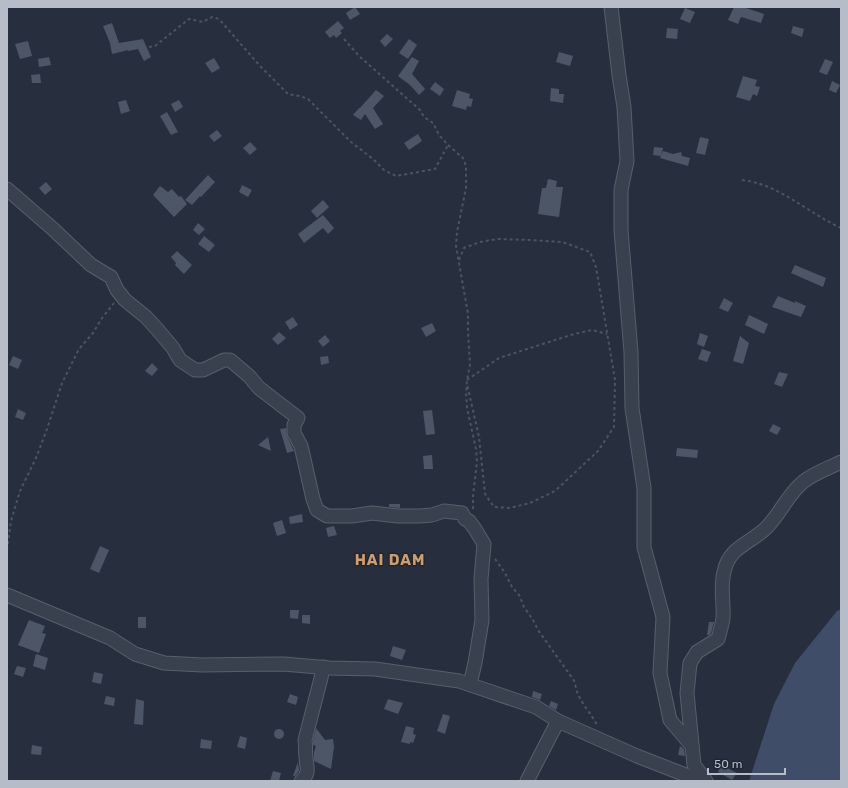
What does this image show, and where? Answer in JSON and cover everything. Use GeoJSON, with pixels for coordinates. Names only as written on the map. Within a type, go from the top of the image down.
{"type":"FeatureCollection","features":[{"type":"Feature","properties":{"kind":"street"},"geometry":{"type":"LineString","coordinates":[[612,7],[624,107],[626,138],[627,160],[621,190],[621,230],[631,352],[632,408],[644,488],[644,547],[662,617],[660,673],[670,720],[692,746]]}},
{"type":"Feature","properties":{"kind":"street"},"geometry":{"type":"LineString","coordinates":[[7,189],[53,229],[91,265],[111,277],[125,300],[158,329],[173,348],[180,360],[195,370],[203,370],[224,360],[230,360],[249,376],[259,388],[298,418],[294,425],[294,433],[301,446],[318,510],[327,516],[352,516],[372,513],[398,516],[420,516],[432,515],[444,510],[462,513],[465,519],[475,528],[484,544],[481,579],[482,620],[470,684]]}},
{"type":"Feature","properties":{"kind":"street"},"geometry":{"type":"LineString","coordinates":[[706,781],[694,765],[686,692],[690,663],[697,652],[718,639],[723,618],[722,586],[728,560],[735,551],[765,530],[773,521],[792,492],[804,481],[841,462]]}},
{"type":"Feature","properties":{"kind":"street"},"geometry":{"type":"LineString","coordinates":[[7,595],[110,638],[135,654],[164,663],[202,665],[284,664],[375,669],[470,684],[536,707],[558,721],[637,756],[701,781]]}},
{"type":"Feature","properties":{"kind":"street"},"geometry":{"type":"LineString","coordinates":[[301,781],[306,774],[308,766],[305,740],[323,667]]}},
{"type":"Feature","properties":{"kind":"street"},"geometry":{"type":"LineString","coordinates":[[527,781],[558,721]]}},
{"type":"Feature","properties":{"kind":"path"},"geometry":{"type":"LineString","coordinates":[[149,47],[155,46],[189,19],[203,22],[212,17],[219,19],[260,66],[288,94],[308,99],[351,142],[373,159],[384,170],[396,176],[435,169],[448,146]]}},
{"type":"Feature","properties":{"kind":"path"},"geometry":{"type":"LineString","coordinates":[[344,39],[364,62],[416,106],[424,117],[433,123],[448,146],[463,158],[466,166],[467,174],[463,205],[456,232],[456,246],[468,314],[470,365],[467,380],[467,408],[476,449],[476,473],[472,520],[475,528]]}},
{"type":"Feature","properties":{"kind":"path"},"geometry":{"type":"LineString","coordinates":[[742,180],[756,182],[780,193],[841,228]]}},
{"type":"Feature","properties":{"kind":"path"},"geometry":{"type":"LineString","coordinates":[[458,261],[464,248],[480,242],[496,239],[562,242],[590,252],[596,267],[615,380],[614,427],[598,451],[555,491],[530,503],[510,508],[494,507],[485,494],[479,437],[467,380]]}},
{"type":"Feature","properties":{"kind":"path"},"geometry":{"type":"LineString","coordinates":[[7,550],[11,521],[20,491],[36,458],[62,383],[79,349],[121,295]]}},
{"type":"Feature","properties":{"kind":"path"},"geometry":{"type":"LineString","coordinates":[[467,380],[499,358],[574,334],[592,330],[607,334]]}},
{"type":"Feature","properties":{"kind":"path"},"geometry":{"type":"LineString","coordinates":[[494,558],[505,573],[512,587],[519,595],[538,630],[575,682],[575,687],[581,702],[593,716],[598,726]]}},
{"type":"Feature","properties":{"kind":"water"},"geometry":{"type":"Polygon","coordinates":[[[841,609],[841,781],[749,781],[774,704],[795,663],[837,611],[841,609]]]}},
{"type":"Feature","properties":{"kind":"building"},"geometry":{"type":"Polygon","coordinates":[[[355,7],[360,14],[350,20],[346,13],[355,7]]]}},
{"type":"Feature","properties":{"kind":"building"},"geometry":{"type":"Polygon","coordinates":[[[734,7],[743,7],[764,14],[761,23],[741,17],[738,24],[728,20],[734,7]]]}},
{"type":"Feature","properties":{"kind":"building"},"geometry":{"type":"Polygon","coordinates":[[[685,8],[695,12],[690,23],[680,19],[685,8]]]}},
{"type":"Feature","properties":{"kind":"building"},"geometry":{"type":"Polygon","coordinates":[[[338,21],[344,28],[340,31],[342,33],[336,38],[334,35],[330,38],[325,32],[338,21]]]}},
{"type":"Feature","properties":{"kind":"building"},"geometry":{"type":"Polygon","coordinates":[[[112,23],[119,43],[143,39],[151,57],[144,61],[138,49],[112,54],[110,43],[103,26],[112,23]]]}},
{"type":"Feature","properties":{"kind":"building"},"geometry":{"type":"Polygon","coordinates":[[[793,26],[804,29],[802,37],[791,33],[793,26]]]}},
{"type":"Feature","properties":{"kind":"building"},"geometry":{"type":"Polygon","coordinates":[[[667,28],[678,29],[677,39],[666,38],[667,28]]]}},
{"type":"Feature","properties":{"kind":"building"},"geometry":{"type":"Polygon","coordinates":[[[387,34],[393,39],[385,47],[380,41],[387,34]]]}},
{"type":"Feature","properties":{"kind":"building"},"geometry":{"type":"Polygon","coordinates":[[[409,39],[417,45],[408,59],[399,53],[409,39]]]}},
{"type":"Feature","properties":{"kind":"building"},"geometry":{"type":"Polygon","coordinates":[[[28,41],[32,56],[20,59],[15,44],[28,41]]]}},
{"type":"Feature","properties":{"kind":"building"},"geometry":{"type":"Polygon","coordinates":[[[559,52],[573,56],[570,66],[556,62],[559,52]]]}},
{"type":"Feature","properties":{"kind":"building"},"geometry":{"type":"Polygon","coordinates":[[[49,57],[51,65],[39,67],[38,59],[49,57]]]}},
{"type":"Feature","properties":{"kind":"building"},"geometry":{"type":"Polygon","coordinates":[[[412,57],[419,61],[412,74],[425,89],[419,95],[410,85],[398,76],[412,57]]]}},
{"type":"Feature","properties":{"kind":"building"},"geometry":{"type":"Polygon","coordinates":[[[214,58],[220,68],[212,73],[205,63],[214,58]]]}},
{"type":"Feature","properties":{"kind":"building"},"geometry":{"type":"Polygon","coordinates":[[[825,59],[833,62],[827,75],[819,72],[825,59]]]}},
{"type":"Feature","properties":{"kind":"building"},"geometry":{"type":"Polygon","coordinates":[[[40,74],[41,83],[32,83],[31,75],[40,74]]]}},
{"type":"Feature","properties":{"kind":"building"},"geometry":{"type":"Polygon","coordinates":[[[743,76],[757,80],[755,86],[760,87],[757,96],[753,94],[750,101],[736,97],[743,76]]]}},
{"type":"Feature","properties":{"kind":"building"},"geometry":{"type":"Polygon","coordinates":[[[832,81],[840,85],[836,93],[829,90],[832,81]]]}},
{"type":"Feature","properties":{"kind":"building"},"geometry":{"type":"Polygon","coordinates":[[[435,82],[444,89],[440,96],[430,89],[435,82]]]}},
{"type":"Feature","properties":{"kind":"building"},"geometry":{"type":"Polygon","coordinates":[[[551,88],[559,89],[559,94],[564,94],[563,103],[550,101],[551,88]]]}},
{"type":"Feature","properties":{"kind":"building"},"geometry":{"type":"Polygon","coordinates":[[[376,90],[384,96],[373,108],[383,124],[375,129],[365,114],[361,120],[353,115],[376,90]]]}},
{"type":"Feature","properties":{"kind":"building"},"geometry":{"type":"Polygon","coordinates":[[[457,90],[470,94],[469,98],[473,99],[471,107],[467,106],[466,110],[452,106],[457,90]]]}},
{"type":"Feature","properties":{"kind":"building"},"geometry":{"type":"Polygon","coordinates":[[[126,100],[130,111],[121,114],[118,102],[126,100]]]}},
{"type":"Feature","properties":{"kind":"building"},"geometry":{"type":"Polygon","coordinates":[[[179,100],[183,107],[175,112],[171,104],[179,100]]]}},
{"type":"Feature","properties":{"kind":"building"},"geometry":{"type":"Polygon","coordinates":[[[167,112],[178,132],[171,135],[160,116],[167,112]]]}},
{"type":"Feature","properties":{"kind":"building"},"geometry":{"type":"Polygon","coordinates":[[[217,130],[222,136],[214,142],[209,136],[217,130]]]}},
{"type":"Feature","properties":{"kind":"building"},"geometry":{"type":"Polygon","coordinates":[[[418,134],[422,141],[409,150],[404,143],[418,134]]]}},
{"type":"Feature","properties":{"kind":"building"},"geometry":{"type":"Polygon","coordinates":[[[700,137],[709,139],[705,155],[696,153],[700,137]]]}},
{"type":"Feature","properties":{"kind":"building"},"geometry":{"type":"Polygon","coordinates":[[[250,142],[257,149],[250,155],[243,148],[250,142]]]}},
{"type":"Feature","properties":{"kind":"building"},"geometry":{"type":"Polygon","coordinates":[[[654,147],[663,148],[661,156],[653,155],[654,147]]]}},
{"type":"Feature","properties":{"kind":"building"},"geometry":{"type":"Polygon","coordinates":[[[663,151],[673,154],[681,152],[682,156],[690,158],[688,166],[660,158],[663,151]]]}},
{"type":"Feature","properties":{"kind":"building"},"geometry":{"type":"Polygon","coordinates":[[[208,175],[215,182],[192,205],[185,200],[208,175]]]}},
{"type":"Feature","properties":{"kind":"building"},"geometry":{"type":"Polygon","coordinates":[[[548,179],[557,181],[556,187],[563,187],[559,217],[538,214],[542,188],[546,188],[548,179]]]}},
{"type":"Feature","properties":{"kind":"building"},"geometry":{"type":"Polygon","coordinates":[[[46,182],[52,189],[45,195],[39,188],[46,182]]]}},
{"type":"Feature","properties":{"kind":"building"},"geometry":{"type":"Polygon","coordinates":[[[242,185],[252,190],[248,197],[239,192],[242,185]]]}},
{"type":"Feature","properties":{"kind":"building"},"geometry":{"type":"Polygon","coordinates":[[[160,186],[168,192],[172,189],[179,197],[181,196],[187,204],[174,217],[153,195],[160,186]]]}},
{"type":"Feature","properties":{"kind":"building"},"geometry":{"type":"Polygon","coordinates":[[[323,200],[329,207],[317,218],[311,211],[323,200]]]}},
{"type":"Feature","properties":{"kind":"building"},"geometry":{"type":"Polygon","coordinates":[[[323,215],[334,228],[328,234],[323,228],[304,243],[298,234],[323,215]]]}},
{"type":"Feature","properties":{"kind":"building"},"geometry":{"type":"Polygon","coordinates":[[[198,223],[205,229],[199,235],[193,230],[198,223]]]}},
{"type":"Feature","properties":{"kind":"building"},"geometry":{"type":"Polygon","coordinates":[[[204,236],[215,245],[209,252],[198,244],[204,236]]]}},
{"type":"Feature","properties":{"kind":"building"},"geometry":{"type":"Polygon","coordinates":[[[177,251],[192,265],[184,274],[175,265],[176,263],[171,257],[177,251]]]}},
{"type":"Feature","properties":{"kind":"building"},"geometry":{"type":"Polygon","coordinates":[[[795,265],[826,278],[823,287],[791,273],[795,265]]]}},
{"type":"Feature","properties":{"kind":"building"},"geometry":{"type":"Polygon","coordinates":[[[778,296],[806,306],[801,317],[772,307],[778,296]]]}},
{"type":"Feature","properties":{"kind":"building"},"geometry":{"type":"Polygon","coordinates":[[[724,298],[733,303],[728,312],[719,308],[724,298]]]}},
{"type":"Feature","properties":{"kind":"building"},"geometry":{"type":"Polygon","coordinates":[[[749,315],[768,324],[764,334],[745,325],[749,315]]]}},
{"type":"Feature","properties":{"kind":"building"},"geometry":{"type":"Polygon","coordinates":[[[293,317],[298,325],[290,330],[285,322],[293,317]]]}},
{"type":"Feature","properties":{"kind":"building"},"geometry":{"type":"Polygon","coordinates":[[[432,323],[436,331],[426,337],[421,328],[432,323]]]}},
{"type":"Feature","properties":{"kind":"building"},"geometry":{"type":"Polygon","coordinates":[[[279,332],[286,338],[278,345],[272,339],[279,332]]]}},
{"type":"Feature","properties":{"kind":"building"},"geometry":{"type":"Polygon","coordinates":[[[700,333],[708,336],[704,347],[697,344],[700,333]]]}},
{"type":"Feature","properties":{"kind":"building"},"geometry":{"type":"Polygon","coordinates":[[[325,335],[330,341],[323,347],[318,341],[325,335]]]}},
{"type":"Feature","properties":{"kind":"building"},"geometry":{"type":"Polygon","coordinates":[[[740,336],[749,343],[743,364],[733,361],[740,336]]]}},
{"type":"Feature","properties":{"kind":"building"},"geometry":{"type":"Polygon","coordinates":[[[702,349],[711,352],[707,362],[698,359],[702,349]]]}},
{"type":"Feature","properties":{"kind":"building"},"geometry":{"type":"Polygon","coordinates":[[[13,356],[22,360],[18,369],[9,365],[13,356]]]}},
{"type":"Feature","properties":{"kind":"building"},"geometry":{"type":"Polygon","coordinates":[[[328,356],[329,363],[321,365],[320,357],[328,356]]]}},
{"type":"Feature","properties":{"kind":"building"},"geometry":{"type":"Polygon","coordinates":[[[152,363],[158,369],[152,376],[145,371],[152,363]]]}},
{"type":"Feature","properties":{"kind":"building"},"geometry":{"type":"Polygon","coordinates":[[[779,372],[788,374],[782,387],[774,384],[779,372]]]}},
{"type":"Feature","properties":{"kind":"building"},"geometry":{"type":"Polygon","coordinates":[[[18,409],[26,413],[23,420],[15,417],[18,409]]]}},
{"type":"Feature","properties":{"kind":"building"},"geometry":{"type":"Polygon","coordinates":[[[432,410],[435,434],[426,435],[423,411],[432,410]]]}},
{"type":"Feature","properties":{"kind":"building"},"geometry":{"type":"Polygon","coordinates":[[[773,424],[781,428],[777,435],[769,431],[773,424]]]}},
{"type":"Feature","properties":{"kind":"building"},"geometry":{"type":"Polygon","coordinates":[[[286,428],[287,436],[294,451],[287,453],[280,429],[286,428]]]}},
{"type":"Feature","properties":{"kind":"building"},"geometry":{"type":"Polygon","coordinates":[[[268,437],[271,451],[258,445],[268,437]]]}},
{"type":"Feature","properties":{"kind":"building"},"geometry":{"type":"Polygon","coordinates":[[[677,448],[698,450],[697,458],[676,456],[677,448]]]}},
{"type":"Feature","properties":{"kind":"building"},"geometry":{"type":"Polygon","coordinates":[[[432,455],[433,469],[424,469],[423,456],[432,455]]]}},
{"type":"Feature","properties":{"kind":"building"},"geometry":{"type":"Polygon","coordinates":[[[389,504],[400,504],[400,508],[389,507],[389,504]]]}},
{"type":"Feature","properties":{"kind":"building"},"geometry":{"type":"Polygon","coordinates":[[[302,514],[303,522],[290,524],[289,517],[302,514]]]}},
{"type":"Feature","properties":{"kind":"building"},"geometry":{"type":"Polygon","coordinates":[[[282,520],[286,533],[277,536],[273,523],[282,520]]]}},
{"type":"Feature","properties":{"kind":"building"},"geometry":{"type":"Polygon","coordinates":[[[334,526],[337,535],[328,537],[326,528],[334,526]]]}},
{"type":"Feature","properties":{"kind":"building"},"geometry":{"type":"Polygon","coordinates":[[[100,546],[109,550],[99,573],[90,569],[100,546]]]}},
{"type":"Feature","properties":{"kind":"building"},"geometry":{"type":"Polygon","coordinates":[[[290,610],[299,610],[298,619],[290,618],[290,610]]]}},
{"type":"Feature","properties":{"kind":"building"},"geometry":{"type":"Polygon","coordinates":[[[302,615],[310,615],[310,624],[302,623],[302,615]]]}},
{"type":"Feature","properties":{"kind":"building"},"geometry":{"type":"Polygon","coordinates":[[[138,617],[146,617],[146,628],[138,628],[138,617]]]}},
{"type":"Feature","properties":{"kind":"building"},"geometry":{"type":"Polygon","coordinates":[[[29,620],[45,626],[42,633],[46,634],[39,653],[18,645],[29,620]]]}},
{"type":"Feature","properties":{"kind":"building"},"geometry":{"type":"Polygon","coordinates":[[[709,622],[714,622],[711,634],[707,635],[709,622]]]}},
{"type":"Feature","properties":{"kind":"building"},"geometry":{"type":"Polygon","coordinates":[[[393,646],[406,650],[402,660],[390,656],[393,646]]]}},
{"type":"Feature","properties":{"kind":"building"},"geometry":{"type":"Polygon","coordinates":[[[36,654],[48,658],[45,670],[33,666],[36,654]]]}},
{"type":"Feature","properties":{"kind":"building"},"geometry":{"type":"Polygon","coordinates":[[[17,666],[26,668],[23,677],[14,674],[17,666]]]}},
{"type":"Feature","properties":{"kind":"building"},"geometry":{"type":"Polygon","coordinates":[[[94,672],[103,674],[101,684],[92,682],[94,672]]]}},
{"type":"Feature","properties":{"kind":"building"},"geometry":{"type":"Polygon","coordinates":[[[533,691],[542,694],[540,700],[532,697],[533,691]]]}},
{"type":"Feature","properties":{"kind":"building"},"geometry":{"type":"Polygon","coordinates":[[[290,694],[298,697],[296,705],[287,702],[290,694]]]}},
{"type":"Feature","properties":{"kind":"building"},"geometry":{"type":"Polygon","coordinates":[[[106,696],[115,698],[114,706],[104,704],[106,696]]]}},
{"type":"Feature","properties":{"kind":"building"},"geometry":{"type":"Polygon","coordinates":[[[136,699],[144,701],[143,725],[134,724],[136,699]]]}},
{"type":"Feature","properties":{"kind":"building"},"geometry":{"type":"Polygon","coordinates":[[[388,699],[403,703],[398,714],[384,709],[388,699]]]}},
{"type":"Feature","properties":{"kind":"building"},"geometry":{"type":"Polygon","coordinates":[[[551,701],[558,704],[556,710],[549,706],[551,701]]]}},
{"type":"Feature","properties":{"kind":"building"},"geometry":{"type":"Polygon","coordinates":[[[443,714],[450,716],[445,734],[437,731],[443,714]]]}},
{"type":"Feature","properties":{"kind":"building"},"geometry":{"type":"Polygon","coordinates":[[[406,726],[414,728],[413,734],[416,735],[413,743],[410,742],[410,744],[401,742],[406,726]]]}},
{"type":"Feature","properties":{"kind":"building"},"geometry":{"type":"Polygon","coordinates":[[[316,728],[325,740],[333,739],[334,747],[331,769],[314,761],[316,746],[313,745],[313,740],[316,728]]]}},
{"type":"Feature","properties":{"kind":"building"},"geometry":{"type":"Polygon","coordinates":[[[279,729],[284,734],[279,739],[274,734],[279,729]]]}},
{"type":"Feature","properties":{"kind":"building"},"geometry":{"type":"Polygon","coordinates":[[[240,736],[247,738],[245,749],[237,747],[240,736]]]}},
{"type":"Feature","properties":{"kind":"building"},"geometry":{"type":"Polygon","coordinates":[[[201,739],[212,741],[211,749],[200,748],[201,739]]]}},
{"type":"Feature","properties":{"kind":"building"},"geometry":{"type":"Polygon","coordinates":[[[32,745],[42,747],[41,755],[31,754],[32,745]]]}},
{"type":"Feature","properties":{"kind":"building"},"geometry":{"type":"Polygon","coordinates":[[[680,746],[684,749],[685,756],[678,755],[680,746]]]}},
{"type":"Feature","properties":{"kind":"building"},"geometry":{"type":"Polygon","coordinates":[[[298,762],[299,771],[295,776],[293,776],[298,762]]]}},
{"type":"Feature","properties":{"kind":"building"},"geometry":{"type":"Polygon","coordinates":[[[721,765],[737,773],[732,780],[718,772],[721,765]]]}},
{"type":"Feature","properties":{"kind":"building"},"geometry":{"type":"Polygon","coordinates":[[[273,771],[281,773],[279,781],[270,781],[273,771]]]}},
{"type":"Feature","properties":{"kind":"district","name":"HAI DAM"},"geometry":{"type":"Point","coordinates":[390,560]}}]}
